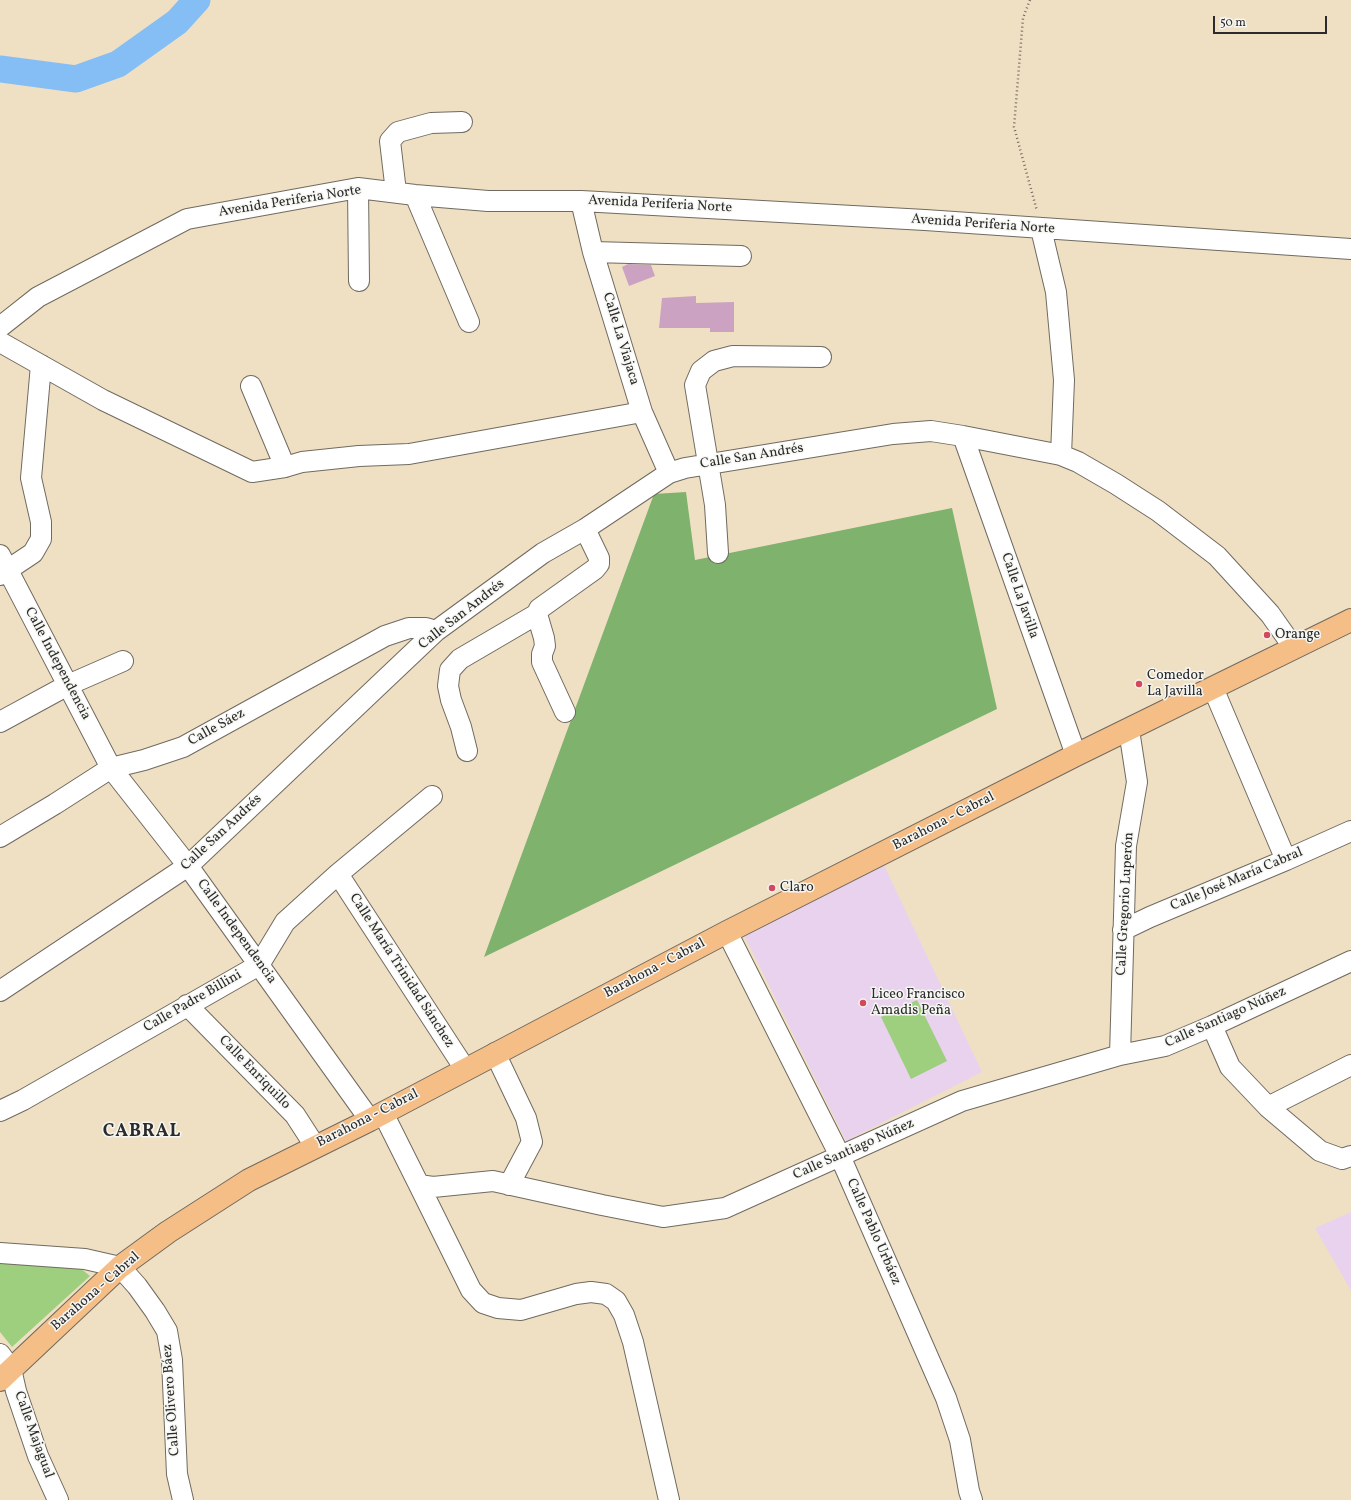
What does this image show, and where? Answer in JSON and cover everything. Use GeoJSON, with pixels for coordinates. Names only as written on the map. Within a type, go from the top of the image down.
{"type":"FeatureCollection","features":[{"type":"Feature","properties":{"kind":"main road","name":"Barahona - Cabral"},"geometry":{"type":"LineString","coordinates":[[4,1368],[120,1267],[168,1232],[249,1180],[377,1116],[727,932],[1076,755],[1351,621]]}},
{"type":"Feature","properties":{"kind":"street"},"geometry":{"type":"LineString","coordinates":[[396,192],[390,141],[398,132],[431,123],[462,122]]}},
{"type":"Feature","properties":{"kind":"street","name":"Avenida Periferia Norte"},"geometry":{"type":"LineString","coordinates":[[0,326],[38,297],[187,219],[358,188],[415,195],[488,201],[581,201],[917,220],[1351,249]]}},
{"type":"Feature","properties":{"kind":"street"},"geometry":{"type":"LineString","coordinates":[[358,188],[359,281]]}},
{"type":"Feature","properties":{"kind":"street"},"geometry":{"type":"LineString","coordinates":[[415,195],[469,322]]}},
{"type":"Feature","properties":{"kind":"street","name":"Calle La Viajaca"},"geometry":{"type":"LineString","coordinates":[[581,201],[593,252],[642,412],[669,473]]}},
{"type":"Feature","properties":{"kind":"street"},"geometry":{"type":"LineString","coordinates":[[1042,229],[1056,292],[1063,365],[1064,380],[1061,455]]}},
{"type":"Feature","properties":{"kind":"street"},"geometry":{"type":"LineString","coordinates":[[593,252],[742,256]]}},
{"type":"Feature","properties":{"kind":"street"},"geometry":{"type":"LineString","coordinates":[[0,342],[103,400],[252,472],[285,467],[302,462],[359,456],[409,454],[642,412]]}},
{"type":"Feature","properties":{"kind":"street"},"geometry":{"type":"LineString","coordinates":[[718,553],[715,506],[694,385],[701,371],[714,362],[733,356],[821,357]]}},
{"type":"Feature","properties":{"kind":"street"},"geometry":{"type":"LineString","coordinates":[[2,566],[33,553],[41,539],[41,522],[31,478],[41,365]]}},
{"type":"Feature","properties":{"kind":"street"},"geometry":{"type":"LineString","coordinates":[[251,386],[285,467]]}},
{"type":"Feature","properties":{"kind":"street","name":"Calle San Andrés"},"geometry":{"type":"LineString","coordinates":[[0,991],[188,866],[436,631],[543,553],[585,529],[669,473],[685,468],[893,434],[931,431],[1061,455],[1078,462],[1146,503],[1217,556],[1270,614],[1294,648]]}},
{"type":"Feature","properties":{"kind":"street","name":"Calle La Javilla"},"geometry":{"type":"LineString","coordinates":[[963,436],[1076,755]]}},
{"type":"Feature","properties":{"kind":"street"},"geometry":{"type":"LineString","coordinates":[[468,751],[451,700],[448,686],[450,670],[460,659],[537,614],[539,609],[595,569],[599,564],[599,558],[585,529]]}},
{"type":"Feature","properties":{"kind":"street","name":"Calle Independencia"},"geometry":{"type":"LineString","coordinates":[[2,566],[68,685],[111,768],[188,866],[259,965],[377,1116]]}},
{"type":"Feature","properties":{"kind":"street"},"geometry":{"type":"LineString","coordinates":[[537,614],[545,646],[542,654],[542,662],[565,712]]}},
{"type":"Feature","properties":{"kind":"street","name":"Calle Sáez"},"geometry":{"type":"LineString","coordinates":[[0,837],[111,768],[144,760],[183,747],[385,636],[409,628],[426,628],[436,631]]}},
{"type":"Feature","properties":{"kind":"street"},"geometry":{"type":"LineString","coordinates":[[0,722],[68,685],[123,661]]}},
{"type":"Feature","properties":{"kind":"street"},"geometry":{"type":"LineString","coordinates":[[1213,688],[1286,860]]}},
{"type":"Feature","properties":{"kind":"street","name":"Calle Gregorio Luperón"},"geometry":{"type":"LineString","coordinates":[[1120,1055],[1126,846],[1137,782],[1129,730]]}},
{"type":"Feature","properties":{"kind":"street","name":"Calle Padre Billini"},"geometry":{"type":"LineString","coordinates":[[0,1111],[23,1100],[259,965],[285,922],[338,874],[432,796]]}},
{"type":"Feature","properties":{"kind":"street","name":"Calle José María Cabral"},"geometry":{"type":"LineString","coordinates":[[1123,930],[1150,917],[1351,832]]}},
{"type":"Feature","properties":{"kind":"street","name":"Calle María Trinidad Sánchez"},"geometry":{"type":"LineString","coordinates":[[338,874],[465,1069]]}},
{"type":"Feature","properties":{"kind":"street","name":"Calle Pablo Urbáez"},"geometry":{"type":"LineString","coordinates":[[727,932],[840,1156],[946,1398],[960,1440],[972,1500]]}},
{"type":"Feature","properties":{"kind":"street","name":"Calle Santiago Núñez"},"geometry":{"type":"LineString","coordinates":[[419,1185],[433,1186],[493,1181],[663,1217],[725,1208],[962,1101],[1120,1055],[1165,1046],[1212,1026],[1351,961]]}},
{"type":"Feature","properties":{"kind":"street","name":"Calle Enriquillo"},"geometry":{"type":"LineString","coordinates":[[187,1005],[295,1115],[316,1146]]}},
{"type":"Feature","properties":{"kind":"street"},"geometry":{"type":"LineString","coordinates":[[1212,1026],[1230,1067],[1268,1107],[1320,1151],[1342,1159],[1351,1156]]}},
{"type":"Feature","properties":{"kind":"street"},"geometry":{"type":"LineString","coordinates":[[495,1053],[526,1118],[532,1142],[509,1185]]}},
{"type":"Feature","properties":{"kind":"street"},"geometry":{"type":"LineString","coordinates":[[1268,1107],[1351,1064]]}},
{"type":"Feature","properties":{"kind":"street"},"geometry":{"type":"LineString","coordinates":[[377,1116],[419,1185],[471,1290],[483,1303],[498,1308],[521,1310],[576,1294],[591,1292],[606,1294],[616,1301],[624,1315],[633,1342],[669,1500]]}},
{"type":"Feature","properties":{"kind":"street"},"geometry":{"type":"LineString","coordinates":[[0,1253],[85,1259],[120,1267]]}},
{"type":"Feature","properties":{"kind":"street","name":"Calle Olivero Báez"},"geometry":{"type":"LineString","coordinates":[[120,1267],[137,1286],[167,1331],[172,1360],[177,1474],[183,1500]]}},
{"type":"Feature","properties":{"kind":"street","name":"Calle Majagual"},"geometry":{"type":"LineString","coordinates":[[4,1368],[16,1390],[38,1456],[58,1500]]}},
{"type":"Feature","properties":{"kind":"path"},"geometry":{"type":"LineString","coordinates":[[1030,0],[1023,18],[1014,127],[1042,229]]}},
{"type":"Feature","properties":{"kind":"shaded area","name":"Liceo Francisco Amadis Peña"},"geometry":{"type":"Polygon","coordinates":[[[883,863],[982,1072],[846,1141],[743,933],[883,863]]]}},
{"type":"Feature","properties":{"kind":"shaded area"},"geometry":{"type":"Polygon","coordinates":[[[1351,1212],[1351,1291],[1315,1228],[1351,1212]]]}},
{"type":"Feature","properties":{"kind":"green space"},"geometry":{"type":"Polygon","coordinates":[[[686,492],[695,560],[952,508],[997,709],[484,957],[654,494],[686,492]]]}},
{"type":"Feature","properties":{"kind":"green space"},"geometry":{"type":"Polygon","coordinates":[[[917,1000],[947,1061],[911,1079],[881,1017],[917,1000]]]}},
{"type":"Feature","properties":{"kind":"green space"},"geometry":{"type":"Polygon","coordinates":[[[0,1260],[79,1267],[90,1276],[12,1347],[0,1332],[0,1260]]]}},
{"type":"Feature","properties":{"kind":"building"},"geometry":{"type":"Polygon","coordinates":[[[628,264],[651,265],[655,276],[629,286],[622,267],[628,264]]]}},
{"type":"Feature","properties":{"kind":"building"},"geometry":{"type":"Polygon","coordinates":[[[696,296],[696,303],[734,302],[734,332],[710,332],[710,328],[659,328],[662,298],[696,296]]]}},
{"type":"Feature","properties":{"kind":"waterway"},"geometry":{"type":"LineString","coordinates":[[0,69],[76,79],[118,64],[177,22],[197,0]]}},
{"type":"Feature","properties":{"kind":"place","name":"Orange"},"geometry":{"type":"Point","coordinates":[1267,635]}},
{"type":"Feature","properties":{"kind":"place","name":"Comedor La Javilla"},"geometry":{"type":"Point","coordinates":[1139,684]}},
{"type":"Feature","properties":{"kind":"place","name":"Claro"},"geometry":{"type":"Point","coordinates":[772,888]}},
{"type":"Feature","properties":{"kind":"place","name":"Liceo Francisco Amadis Peña"},"geometry":{"type":"Point","coordinates":[863,1003]}},
{"type":"Feature","properties":{"kind":"district","name":"CABRAL"},"geometry":{"type":"Point","coordinates":[142,1133]}}]}
